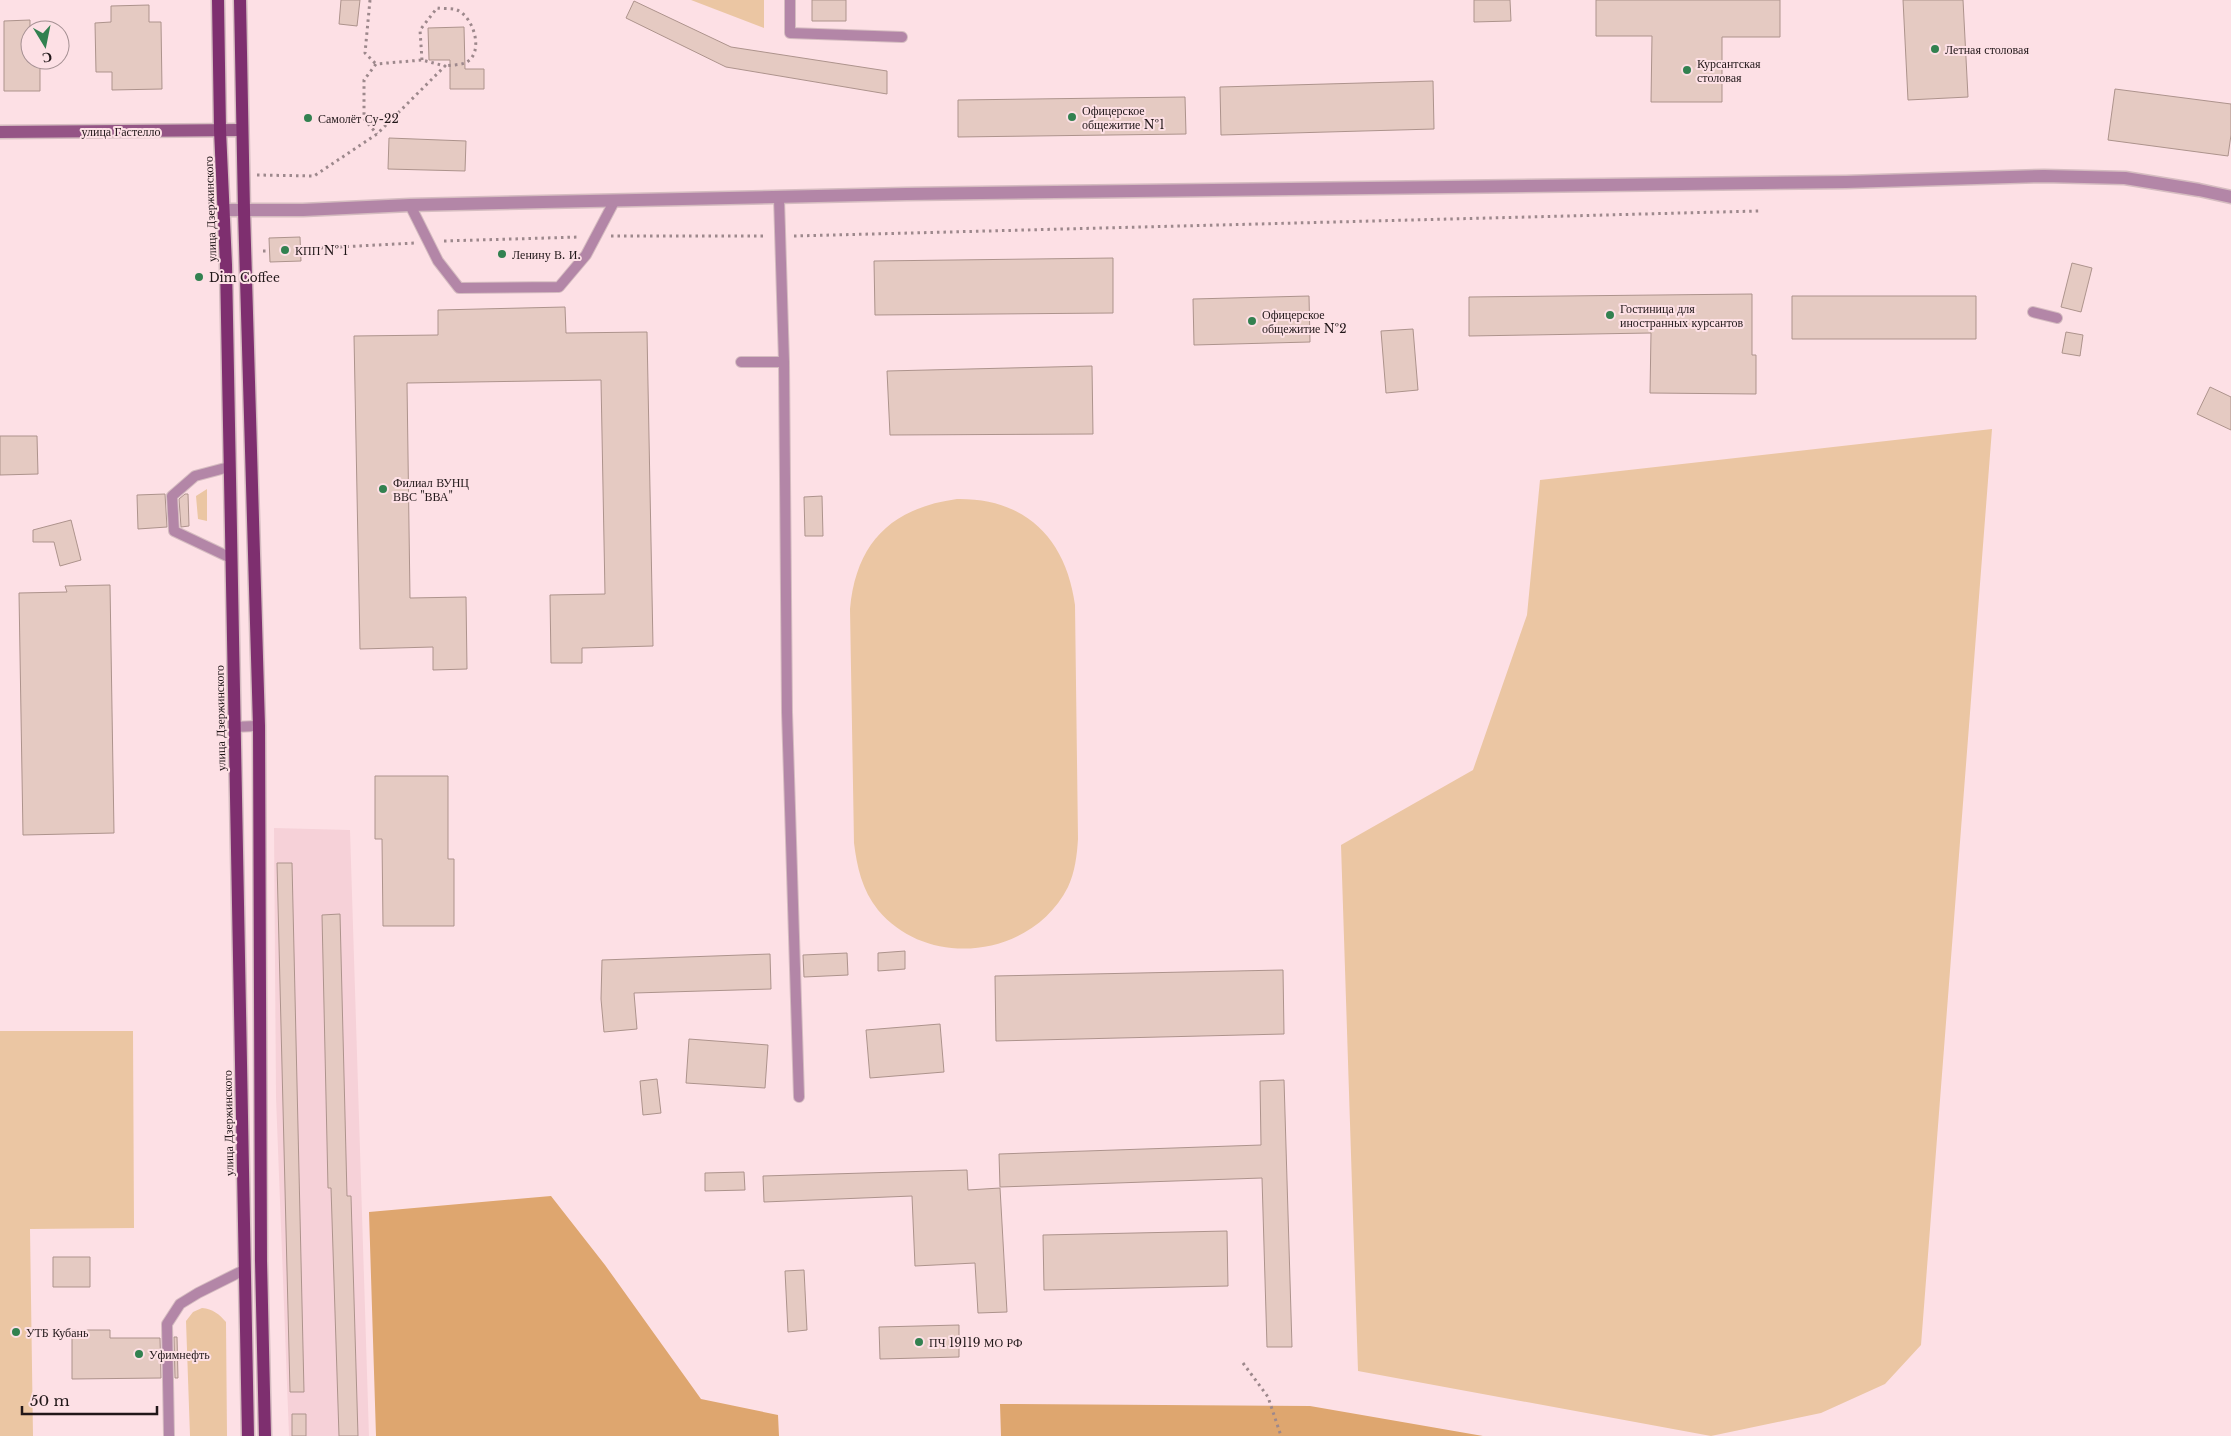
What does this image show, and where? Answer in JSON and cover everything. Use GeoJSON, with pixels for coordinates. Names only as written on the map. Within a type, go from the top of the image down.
{"type":"FeatureCollection","features":[{"type":"Feature","properties":{"kind":"main road","name":"улица Дзержинского"},"geometry":{"type":"LineString","coordinates":[[218,0],[248,1436]]}},
{"type":"Feature","properties":{"kind":"main road"},"geometry":{"type":"LineString","coordinates":[[240,0],[259,726],[262,1261],[265,1436]]}},
{"type":"Feature","properties":{"kind":"street","name":"улица Гастелло"},"geometry":{"type":"LineString","coordinates":[[0,132],[242,130]]}},
{"type":"Feature","properties":{"kind":"street"},"geometry":{"type":"LineString","coordinates":[[223,210],[303,210],[410,205],[906,194],[1846,182],[2044,176],[2125,178],[2231,197]]}},
{"type":"Feature","properties":{"kind":"lane"},"geometry":{"type":"LineString","coordinates":[[790,0],[790,33],[902,37]]}},
{"type":"Feature","properties":{"kind":"lane"},"geometry":{"type":"LineString","coordinates":[[780,198],[784,362],[787,712],[800,1097]]}},
{"type":"Feature","properties":{"kind":"lane"},"geometry":{"type":"LineString","coordinates":[[410,205],[438,262],[459,288],[559,287],[586,255],[615,200]]}},
{"type":"Feature","properties":{"kind":"lane"},"geometry":{"type":"LineString","coordinates":[[2033,312],[2057,318]]}},
{"type":"Feature","properties":{"kind":"lane"},"geometry":{"type":"LineString","coordinates":[[741,362],[784,362]]}},
{"type":"Feature","properties":{"kind":"lane"},"geometry":{"type":"LineString","coordinates":[[229,467],[195,476],[172,496],[174,531],[231,558]]}},
{"type":"Feature","properties":{"kind":"lane"},"geometry":{"type":"LineString","coordinates":[[234,727],[259,726]]}},
{"type":"Feature","properties":{"kind":"lane"},"geometry":{"type":"LineString","coordinates":[[169,1436],[167,1324],[180,1304],[244,1270]]}},
{"type":"Feature","properties":{"kind":"path"},"geometry":{"type":"LineString","coordinates":[[370,0],[366,53],[376,64]]}},
{"type":"Feature","properties":{"kind":"path"},"geometry":{"type":"LineString","coordinates":[[377,134],[364,119],[364,80],[376,64],[422,60],[445,66],[466,63],[472,56],[476,37],[471,21],[457,10],[437,8],[420,30],[422,60]]}},
{"type":"Feature","properties":{"kind":"path"},"geometry":{"type":"LineString","coordinates":[[257,175],[314,176],[377,134],[445,66]]}},
{"type":"Feature","properties":{"kind":"path"},"geometry":{"type":"LineString","coordinates":[[301,249],[596,236],[780,236],[1759,211]]}},
{"type":"Feature","properties":{"kind":"path"},"geometry":{"type":"LineString","coordinates":[[263,251],[270,250]]}},
{"type":"Feature","properties":{"kind":"path"},"geometry":{"type":"LineString","coordinates":[[1243,1363],[1268,1397],[1281,1436]]}},
{"type":"Feature","properties":{"kind":"shaded area"},"geometry":{"type":"Polygon","coordinates":[[[691,0],[764,0],[764,28],[691,0]]]}},
{"type":"Feature","properties":{"kind":"shaded area"},"geometry":{"type":"Polygon","coordinates":[[[1992,429],[1921,1345],[1885,1384],[1821,1413],[1711,1436],[1358,1371],[1341,845],[1473,770],[1527,615],[1540,480],[1992,429]]]}},
{"type":"Feature","properties":{"kind":"shaded area"},"geometry":{"type":"Polygon","coordinates":[[[207,489],[207,521],[198,519],[196,496],[207,489]]]}},
{"type":"Feature","properties":{"kind":"shaded area"},"geometry":{"type":"Polygon","coordinates":[[[957,499],[982,501],[1003,506],[1022,515],[1038,527],[1052,542],[1062,560],[1070,581],[1075,605],[1078,839],[1072,875],[1068,887],[1052,911],[1031,929],[1006,941],[979,948],[951,948],[924,942],[899,929],[872,902],[864,886],[854,843],[850,609],[860,565],[869,548],[881,533],[896,520],[913,511],[957,499]]]}},
{"type":"Feature","properties":{"kind":"shaded area"},"geometry":{"type":"Polygon","coordinates":[[[274,828],[350,830],[369,1436],[289,1436],[276,1098],[274,828]]]}},
{"type":"Feature","properties":{"kind":"shaded area","name":"УТБ Кубань"},"geometry":{"type":"Polygon","coordinates":[[[0,1031],[133,1031],[134,1228],[30,1229],[33,1436],[0,1436],[0,1031]]]}},
{"type":"Feature","properties":{"kind":"shaded area"},"geometry":{"type":"Polygon","coordinates":[[[551,1196],[605,1265],[701,1399],[778,1415],[779,1436],[376,1436],[369,1212],[551,1196]]]}},
{"type":"Feature","properties":{"kind":"shaded area"},"geometry":{"type":"Polygon","coordinates":[[[202,1308],[216,1312],[226,1322],[227,1436],[190,1436],[186,1321],[193,1312],[202,1308]]]}},
{"type":"Feature","properties":{"kind":"shaded area"},"geometry":{"type":"Polygon","coordinates":[[[1000,1404],[1310,1406],[1483,1436],[1001,1436],[1000,1404]]]}},
{"type":"Feature","properties":{"kind":"building"},"geometry":{"type":"Polygon","coordinates":[[[341,0],[360,0],[357,26],[339,24],[341,0]]]}},
{"type":"Feature","properties":{"kind":"building"},"geometry":{"type":"Polygon","coordinates":[[[812,0],[846,0],[846,21],[812,21],[812,0]]]}},
{"type":"Feature","properties":{"kind":"building"},"geometry":{"type":"Polygon","coordinates":[[[1474,0],[1510,0],[1511,21],[1474,22],[1474,0]]]}},
{"type":"Feature","properties":{"kind":"building","name":"Курсантская столовая"},"geometry":{"type":"Polygon","coordinates":[[[1596,0],[1780,0],[1780,37],[1722,37],[1722,102],[1651,102],[1652,36],[1596,36],[1596,0]]]}},
{"type":"Feature","properties":{"kind":"building","name":"Летная столовая"},"geometry":{"type":"Polygon","coordinates":[[[1903,0],[1963,0],[1968,97],[1908,100],[1903,0]]]}},
{"type":"Feature","properties":{"kind":"building"},"geometry":{"type":"Polygon","coordinates":[[[634,1],[731,47],[887,71],[887,94],[726,67],[626,18],[634,1]]]}},
{"type":"Feature","properties":{"kind":"building"},"geometry":{"type":"Polygon","coordinates":[[[149,5],[149,22],[161,22],[162,89],[112,90],[112,72],[96,72],[95,23],[111,22],[111,6],[149,5]]]}},
{"type":"Feature","properties":{"kind":"building"},"geometry":{"type":"Polygon","coordinates":[[[20,20],[20,70],[40,70],[40,91],[4,91],[4,21],[20,20]]]}},
{"type":"Feature","properties":{"kind":"building"},"geometry":{"type":"Polygon","coordinates":[[[464,27],[465,69],[484,69],[484,89],[450,89],[450,60],[429,60],[428,28],[464,27]]]}},
{"type":"Feature","properties":{"kind":"building"},"geometry":{"type":"Polygon","coordinates":[[[1433,81],[1434,129],[1221,135],[1220,87],[1433,81]]]}},
{"type":"Feature","properties":{"kind":"building"},"geometry":{"type":"Polygon","coordinates":[[[2115,89],[2231,104],[2231,135],[2228,156],[2108,140],[2115,89]]]}},
{"type":"Feature","properties":{"kind":"building","name":"Офицерское общежитие №1"},"geometry":{"type":"Polygon","coordinates":[[[1185,97],[1186,134],[958,137],[958,100],[1185,97]]]}},
{"type":"Feature","properties":{"kind":"building"},"geometry":{"type":"Polygon","coordinates":[[[389,138],[466,141],[465,171],[388,169],[389,138]]]}},
{"type":"Feature","properties":{"kind":"building","name":"КПП № 1"},"geometry":{"type":"Polygon","coordinates":[[[300,237],[301,261],[270,262],[269,238],[300,237]]]}},
{"type":"Feature","properties":{"kind":"building"},"geometry":{"type":"Polygon","coordinates":[[[1113,258],[1113,313],[875,315],[874,261],[1113,258]]]}},
{"type":"Feature","properties":{"kind":"building"},"geometry":{"type":"Polygon","coordinates":[[[2072,263],[2092,268],[2081,312],[2061,307],[2072,263]]]}},
{"type":"Feature","properties":{"kind":"building","name":"Гостиница для иностранных курсантов"},"geometry":{"type":"Polygon","coordinates":[[[1752,294],[1752,355],[1756,355],[1756,394],[1650,393],[1651,333],[1469,336],[1469,297],[1752,294]]]}},
{"type":"Feature","properties":{"kind":"building","name":"Офицерское общежитие №2"},"geometry":{"type":"Polygon","coordinates":[[[1309,296],[1310,342],[1194,345],[1193,299],[1309,296]]]}},
{"type":"Feature","properties":{"kind":"building"},"geometry":{"type":"Polygon","coordinates":[[[1792,296],[1976,296],[1976,339],[1792,339],[1792,296]]]}},
{"type":"Feature","properties":{"kind":"building","name":"Филиал ВУНЦ ВВС \"ВВА\""},"geometry":{"type":"Polygon","coordinates":[[[565,307],[566,333],[647,332],[653,646],[582,648],[582,663],[551,663],[550,595],[605,594],[601,380],[407,383],[410,598],[466,597],[467,669],[433,670],[433,647],[360,649],[354,336],[438,335],[438,310],[565,307]]]}},
{"type":"Feature","properties":{"kind":"building"},"geometry":{"type":"Polygon","coordinates":[[[1413,329],[1418,390],[1386,393],[1381,331],[1413,329]]]}},
{"type":"Feature","properties":{"kind":"building"},"geometry":{"type":"Polygon","coordinates":[[[2066,332],[2083,335],[2080,356],[2062,353],[2066,332]]]}},
{"type":"Feature","properties":{"kind":"building"},"geometry":{"type":"Polygon","coordinates":[[[1092,366],[1093,434],[890,435],[887,371],[1092,366]]]}},
{"type":"Feature","properties":{"kind":"building"},"geometry":{"type":"Polygon","coordinates":[[[2210,387],[2231,397],[2231,430],[2197,414],[2210,387]]]}},
{"type":"Feature","properties":{"kind":"building"},"geometry":{"type":"Polygon","coordinates":[[[0,436],[37,436],[38,474],[0,475],[0,436]]]}},
{"type":"Feature","properties":{"kind":"building"},"geometry":{"type":"Polygon","coordinates":[[[165,494],[167,527],[138,529],[137,495],[165,494]]]}},
{"type":"Feature","properties":{"kind":"building"},"geometry":{"type":"Polygon","coordinates":[[[188,494],[189,526],[181,527],[179,499],[188,494]]]}},
{"type":"Feature","properties":{"kind":"building"},"geometry":{"type":"Polygon","coordinates":[[[822,496],[823,536],[805,536],[804,497],[822,496]]]}},
{"type":"Feature","properties":{"kind":"building"},"geometry":{"type":"Polygon","coordinates":[[[71,520],[81,560],[60,566],[54,542],[33,542],[33,530],[71,520]]]}},
{"type":"Feature","properties":{"kind":"building"},"geometry":{"type":"Polygon","coordinates":[[[110,585],[114,833],[23,835],[19,593],[67,592],[65,586],[110,585]]]}},
{"type":"Feature","properties":{"kind":"building"},"geometry":{"type":"Polygon","coordinates":[[[375,776],[448,776],[448,859],[454,859],[454,926],[383,926],[382,839],[375,839],[375,776]]]}},
{"type":"Feature","properties":{"kind":"building"},"geometry":{"type":"Polygon","coordinates":[[[277,863],[292,863],[304,1392],[290,1392],[277,863]]]}},
{"type":"Feature","properties":{"kind":"building"},"geometry":{"type":"Polygon","coordinates":[[[340,914],[347,1196],[351,1196],[358,1436],[339,1436],[331,1188],[328,1188],[322,915],[340,914]]]}},
{"type":"Feature","properties":{"kind":"building"},"geometry":{"type":"Polygon","coordinates":[[[905,951],[905,969],[878,971],[878,953],[905,951]]]}},
{"type":"Feature","properties":{"kind":"building"},"geometry":{"type":"Polygon","coordinates":[[[847,953],[848,975],[804,977],[803,955],[847,953]]]}},
{"type":"Feature","properties":{"kind":"building"},"geometry":{"type":"Polygon","coordinates":[[[770,954],[771,989],[634,993],[637,1029],[604,1032],[601,999],[602,960],[770,954]]]}},
{"type":"Feature","properties":{"kind":"building"},"geometry":{"type":"Polygon","coordinates":[[[1283,970],[1284,1034],[996,1041],[995,976],[1283,970]]]}},
{"type":"Feature","properties":{"kind":"building"},"geometry":{"type":"Polygon","coordinates":[[[940,1024],[944,1072],[870,1078],[866,1030],[940,1024]]]}},
{"type":"Feature","properties":{"kind":"building"},"geometry":{"type":"Polygon","coordinates":[[[689,1039],[768,1045],[765,1088],[686,1083],[689,1039]]]}},
{"type":"Feature","properties":{"kind":"building"},"geometry":{"type":"Polygon","coordinates":[[[657,1079],[661,1113],[643,1115],[640,1081],[657,1079]]]}},
{"type":"Feature","properties":{"kind":"building"},"geometry":{"type":"Polygon","coordinates":[[[1284,1080],[1292,1347],[1267,1347],[1262,1178],[1000,1187],[999,1154],[1261,1145],[1260,1081],[1284,1080]]]}},
{"type":"Feature","properties":{"kind":"building"},"geometry":{"type":"Polygon","coordinates":[[[967,1170],[968,1190],[1000,1188],[1007,1312],[978,1313],[975,1263],[915,1266],[912,1196],[764,1202],[763,1176],[967,1170]]]}},
{"type":"Feature","properties":{"kind":"building"},"geometry":{"type":"Polygon","coordinates":[[[744,1172],[745,1190],[705,1191],[705,1173],[744,1172]]]}},
{"type":"Feature","properties":{"kind":"building"},"geometry":{"type":"Polygon","coordinates":[[[1227,1231],[1228,1286],[1044,1290],[1043,1235],[1227,1231]]]}},
{"type":"Feature","properties":{"kind":"building"},"geometry":{"type":"Polygon","coordinates":[[[53,1257],[90,1257],[90,1287],[53,1287],[53,1257]]]}},
{"type":"Feature","properties":{"kind":"building"},"geometry":{"type":"Polygon","coordinates":[[[804,1270],[807,1330],[788,1332],[785,1271],[804,1270]]]}},
{"type":"Feature","properties":{"kind":"building","name":"ПЧ 19119 МО РФ"},"geometry":{"type":"Polygon","coordinates":[[[959,1325],[959,1357],[880,1359],[879,1327],[959,1325]]]}},
{"type":"Feature","properties":{"kind":"building"},"geometry":{"type":"Polygon","coordinates":[[[72,1330],[110,1330],[110,1338],[160,1338],[161,1378],[72,1379],[72,1330]]]}},
{"type":"Feature","properties":{"kind":"building"},"geometry":{"type":"Polygon","coordinates":[[[174,1337],[177,1337],[178,1378],[175,1378],[174,1337]]]}},
{"type":"Feature","properties":{"kind":"building"},"geometry":{"type":"Polygon","coordinates":[[[292,1414],[306,1414],[306,1436],[292,1436],[292,1414]]]}},
{"type":"Feature","properties":{"kind":"place","name":"Летная столовая"},"geometry":{"type":"Point","coordinates":[1935,49]}},
{"type":"Feature","properties":{"kind":"place","name":"Курсантская столовая"},"geometry":{"type":"Point","coordinates":[1687,70]}},
{"type":"Feature","properties":{"kind":"place","name":"Офицерское общежитие №1"},"geometry":{"type":"Point","coordinates":[1072,117]}},
{"type":"Feature","properties":{"kind":"place","name":"Самолёт Су-22"},"geometry":{"type":"Point","coordinates":[308,118]}},
{"type":"Feature","properties":{"kind":"place","name":"КПП № 1"},"geometry":{"type":"Point","coordinates":[285,250]}},
{"type":"Feature","properties":{"kind":"place","name":"Ленину В. И."},"geometry":{"type":"Point","coordinates":[502,254]}},
{"type":"Feature","properties":{"kind":"place","name":"Dim Coffee"},"geometry":{"type":"Point","coordinates":[199,277]}},
{"type":"Feature","properties":{"kind":"place","name":"Гостиница для иностранных курсантов"},"geometry":{"type":"Point","coordinates":[1610,315]}},
{"type":"Feature","properties":{"kind":"place","name":"Офицерское общежитие №2"},"geometry":{"type":"Point","coordinates":[1252,321]}},
{"type":"Feature","properties":{"kind":"place","name":"Филиал ВУНЦ ВВС \"ВВА\""},"geometry":{"type":"Point","coordinates":[383,489]}},
{"type":"Feature","properties":{"kind":"place","name":"УТБ Кубань"},"geometry":{"type":"Point","coordinates":[16,1332]}},
{"type":"Feature","properties":{"kind":"place","name":"ПЧ 19119 МО РФ"},"geometry":{"type":"Point","coordinates":[919,1342]}},
{"type":"Feature","properties":{"kind":"place","name":"Уфимнефть"},"geometry":{"type":"Point","coordinates":[139,1354]}}]}
